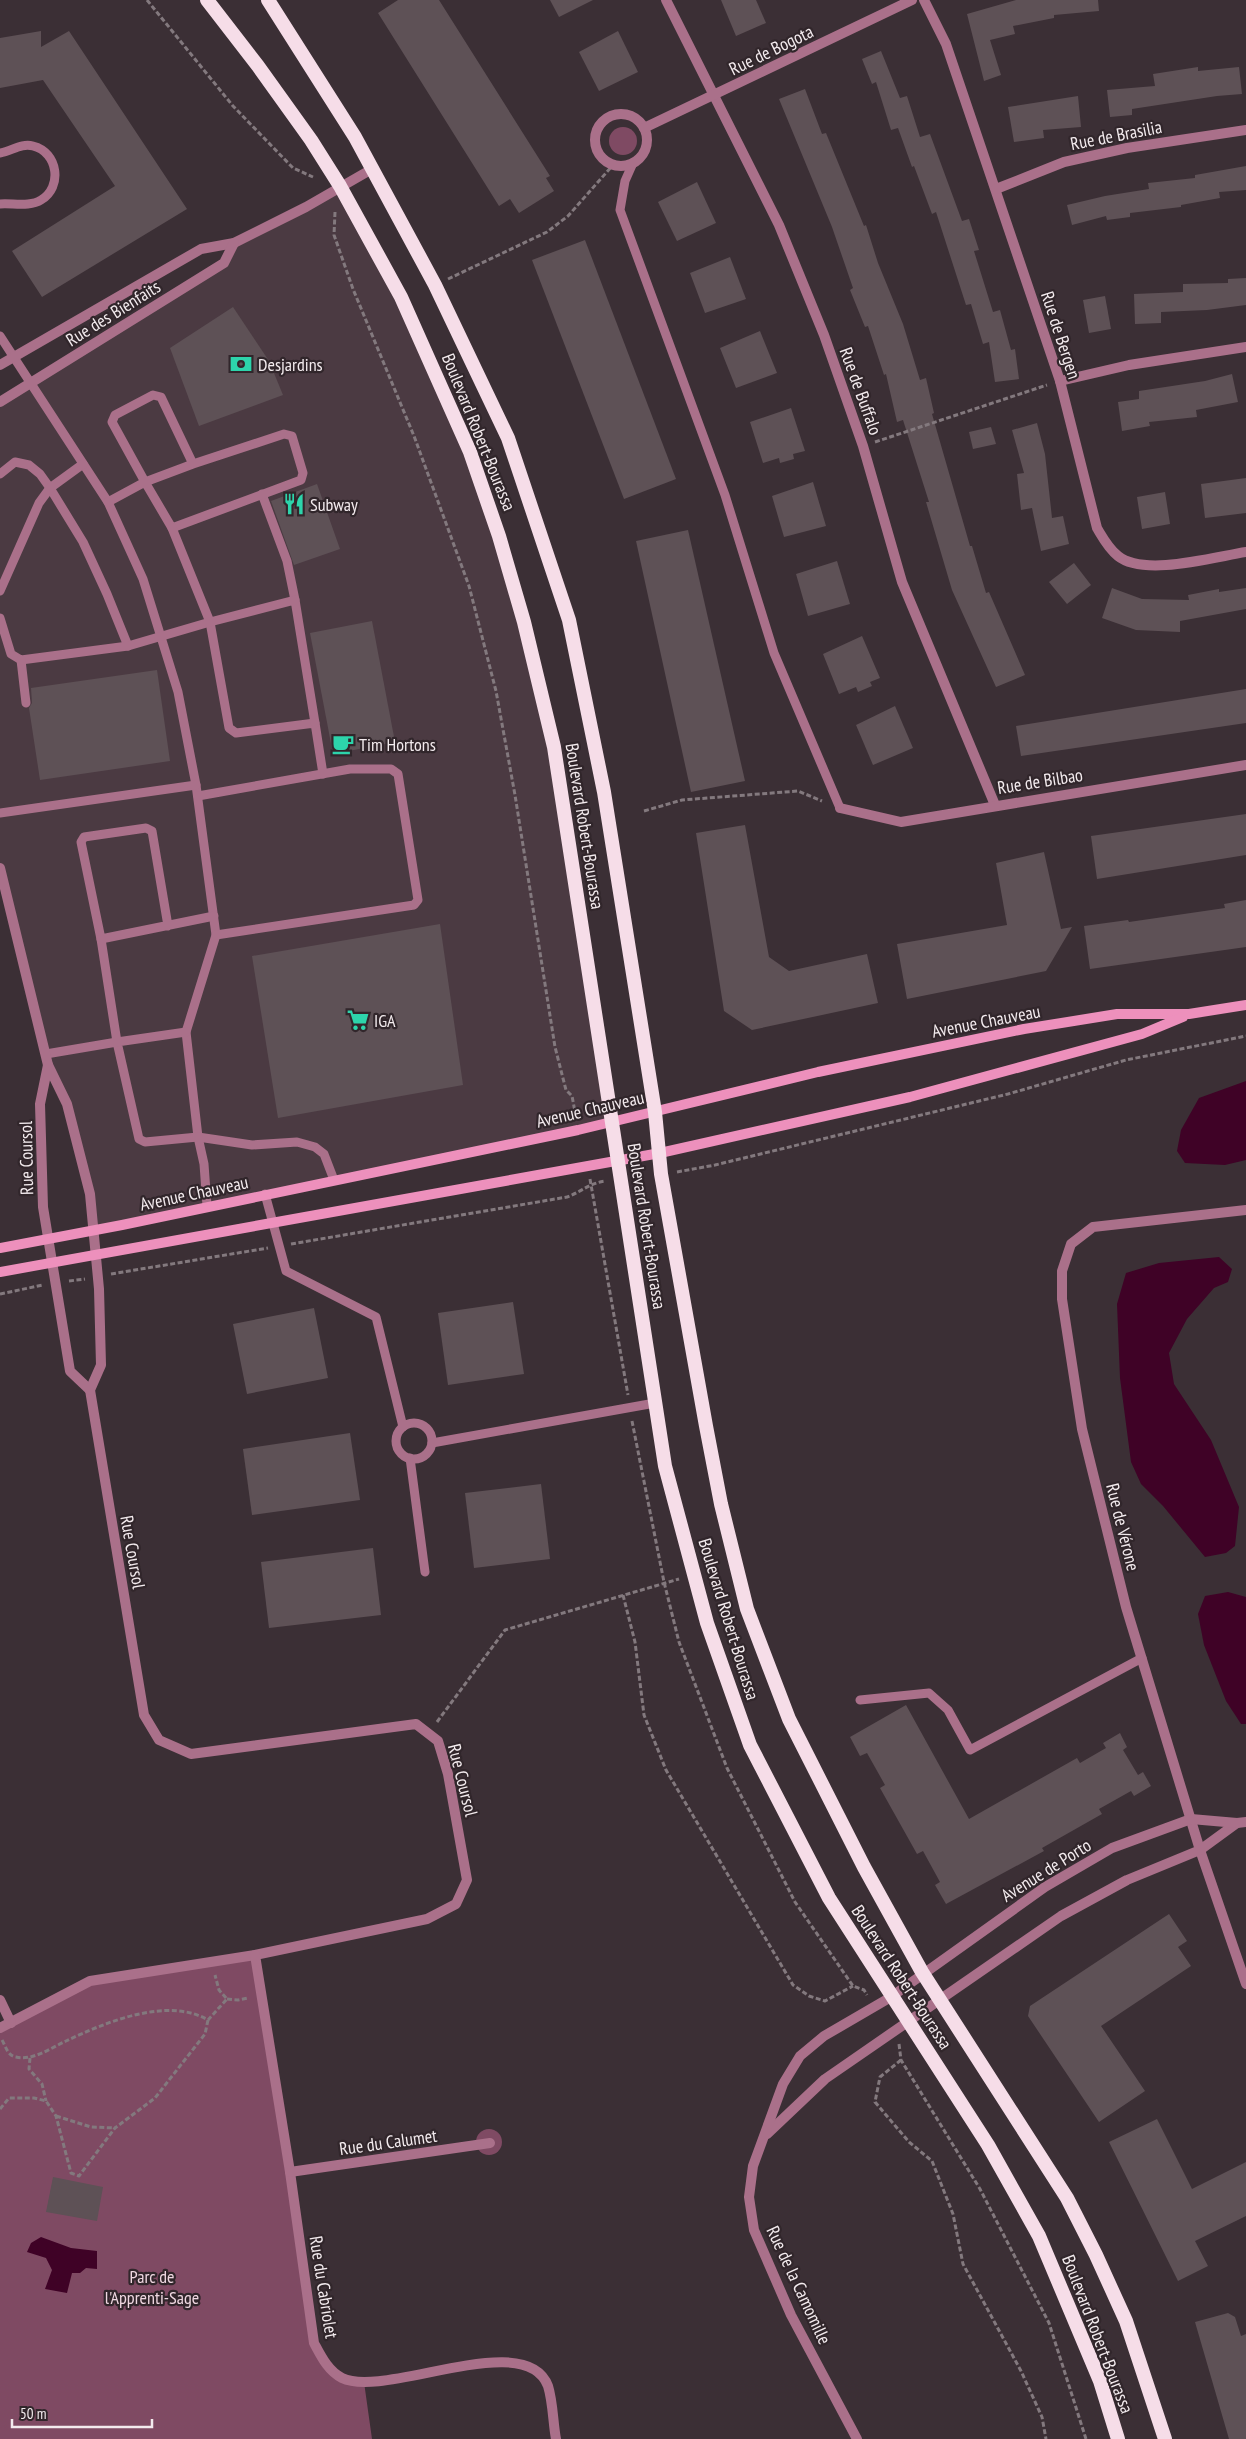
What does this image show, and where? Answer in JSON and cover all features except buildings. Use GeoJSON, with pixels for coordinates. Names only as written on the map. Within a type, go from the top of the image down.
{"type":"FeatureCollection","features":[{"type":"Feature","properties":{"kind":"highway","name":"Boulevard Robert-Bourassa"},"geometry":{"type":"LineString","coordinates":[[207,0],[258,66],[311,140],[340,186],[401,297],[470,452],[499,536],[524,622],[554,747],[665,1466],[707,1623],[750,1745],[828,1898],[988,2145],[1040,2236],[1097,2373],[1118,2439]]}},
{"type":"Feature","properties":{"kind":"highway","name":"Boulevard Robert-Bourassa"},"geometry":{"type":"LineString","coordinates":[[268,0],[355,137],[436,285],[508,438],[569,620],[604,792],[655,1112],[661,1174],[719,1494],[746,1609],[789,1719],[864,1867],[922,1972],[1067,2198],[1096,2255],[1126,2321],[1165,2439]]}},
{"type":"Feature","properties":{"kind":"main road","name":"Avenue Chauveau"},"geometry":{"type":"LineString","coordinates":[[0,1248],[93,1231],[655,1112],[818,1072],[1024,1029],[1116,1014],[1188,1014],[1246,1005]]}},
{"type":"Feature","properties":{"kind":"main road","name":"Avenue Chauveau"},"geometry":{"type":"LineString","coordinates":[[0,1272],[660,1153],[910,1097],[1142,1034],[1188,1014]]}},
{"type":"Feature","properties":{"kind":"street","name":"Rue de Buffalo"},"geometry":{"type":"LineString","coordinates":[[666,0],[779,225],[824,335],[863,446],[902,582],[995,805]]}},
{"type":"Feature","properties":{"kind":"street","name":"Rue de Bogota"},"geometry":{"type":"LineString","coordinates":[[644,128],[912,0]]}},
{"type":"Feature","properties":{"kind":"street","name":"Rue de Bergen"},"geometry":{"type":"LineString","coordinates":[[924,0],[946,44],[996,189],[1060,381],[1097,528],[1106,544],[1118,557],[1134,564],[1153,567],[1246,552]]}},
{"type":"Feature","properties":{"kind":"street"},"geometry":{"type":"LineString","coordinates":[[617,114],[625,115],[639,122],[644,128],[646,136],[644,152],[633,164],[625,166],[612,165],[602,158],[595,144],[598,128],[603,121],[617,114]]}},
{"type":"Feature","properties":{"kind":"street","name":"Rue de Brasilia"},"geometry":{"type":"LineString","coordinates":[[996,189],[1064,162],[1127,148],[1246,130]]}},
{"type":"Feature","properties":{"kind":"street","name":"Rue des Bienfaits"},"geometry":{"type":"LineString","coordinates":[[0,365],[201,249],[234,243],[306,207],[372,169]]}},
{"type":"Feature","properties":{"kind":"street","name":"Rue des Bienfaits"},"geometry":{"type":"LineString","coordinates":[[0,402],[224,264],[234,243]]}},
{"type":"Feature","properties":{"kind":"street"},"geometry":{"type":"LineString","coordinates":[[1060,381],[1129,365],[1246,347]]}},
{"type":"Feature","properties":{"kind":"street","name":"Rue de Bilbao"},"geometry":{"type":"LineString","coordinates":[[840,808],[901,822],[1246,765]]}},
{"type":"Feature","properties":{"kind":"street","name":"Rue Coursol"},"geometry":{"type":"LineString","coordinates":[[0,868],[47,1060],[67,1104],[90,1194],[98,1277],[101,1365],[90,1390],[144,1715],[159,1740],[191,1754],[416,1724],[438,1742],[448,1774],[467,1880],[456,1904],[428,1919],[255,1955],[90,1981],[11,2024],[0,2028]]}},
{"type":"Feature","properties":{"kind":"street","name":"Rue Coursol"},"geometry":{"type":"LineString","coordinates":[[47,1060],[40,1104],[43,1207],[70,1371],[90,1390]]}},
{"type":"Feature","properties":{"kind":"street","name":"Rue de Vérone"},"geometry":{"type":"LineString","coordinates":[[1246,1210],[1092,1227],[1071,1244],[1062,1271],[1062,1299],[1082,1429],[1126,1607],[1200,1850],[1246,1984]]}},
{"type":"Feature","properties":{"kind":"street","name":"Avenue de Porto"},"geometry":{"type":"LineString","coordinates":[[891,1997],[922,1972],[1045,1887],[1112,1848],[1191,1819],[1242,1822]]}},
{"type":"Feature","properties":{"kind":"street","name":"Avenue de Porto"},"geometry":{"type":"LineString","coordinates":[[909,2022],[1061,1916],[1127,1880],[1200,1850],[1242,1822]]}},
{"type":"Feature","properties":{"kind":"street","name":"Rue du Cabriolet"},"geometry":{"type":"LineString","coordinates":[[255,1955],[290,2172],[314,2343],[326,2365],[342,2378],[364,2382],[484,2364],[516,2362],[537,2372],[548,2385],[556,2439]]}},
{"type":"Feature","properties":{"kind":"street","name":"Rue de la Camomille"},"geometry":{"type":"LineString","coordinates":[[857,2439],[791,2315],[754,2230],[749,2197],[753,2166],[782,2084],[800,2056],[824,2036],[891,1997]]}},
{"type":"Feature","properties":{"kind":"street"},"geometry":{"type":"LineString","coordinates":[[0,2000],[11,2024]]}},
{"type":"Feature","properties":{"kind":"street","name":"Rue de la Camomille"},"geometry":{"type":"LineString","coordinates":[[765,2136],[825,2079],[909,2022]]}},
{"type":"Feature","properties":{"kind":"street","name":"Rue du Calumet"},"geometry":{"type":"LineString","coordinates":[[290,2172],[490,2143]]}},
{"type":"Feature","properties":{"kind":"lane"},"geometry":{"type":"LineString","coordinates":[[0,153],[23,145],[38,148],[50,157],[56,176],[51,190],[41,201],[31,204],[0,204]]}},
{"type":"Feature","properties":{"kind":"lane"},"geometry":{"type":"LineString","coordinates":[[633,164],[625,181],[620,210],[725,495],[774,653],[840,808]]}},
{"type":"Feature","properties":{"kind":"lane"},"geometry":{"type":"LineString","coordinates":[[0,336],[108,502],[143,579],[162,635],[178,692],[198,796],[216,935],[186,1032],[198,1137],[204,1164],[207,1206]]}},
{"type":"Feature","properties":{"kind":"lane"},"geometry":{"type":"LineString","coordinates":[[193,464],[161,397],[153,395],[114,415],[112,422],[172,528],[210,622],[229,728],[236,733],[315,723]]}},
{"type":"Feature","properties":{"kind":"lane"},"geometry":{"type":"LineString","coordinates":[[108,502],[145,482],[193,464],[284,434],[292,436],[303,473],[301,480],[172,528]]}},
{"type":"Feature","properties":{"kind":"lane"},"geometry":{"type":"LineString","coordinates":[[0,474],[15,462],[29,465],[40,474],[83,542],[128,646]]}},
{"type":"Feature","properties":{"kind":"lane"},"geometry":{"type":"LineString","coordinates":[[0,591],[39,503],[50,488],[83,464]]}},
{"type":"Feature","properties":{"kind":"lane"},"geometry":{"type":"LineString","coordinates":[[262,494],[287,561],[323,774]]}},
{"type":"Feature","properties":{"kind":"lane"},"geometry":{"type":"LineString","coordinates":[[0,618],[11,654],[21,660],[128,646],[162,635],[295,600]]}},
{"type":"Feature","properties":{"kind":"lane"},"geometry":{"type":"LineString","coordinates":[[21,660],[26,703]]}},
{"type":"Feature","properties":{"kind":"lane"},"geometry":{"type":"LineString","coordinates":[[198,796],[350,769],[391,769],[398,774],[418,900],[414,905],[216,935]]}},
{"type":"Feature","properties":{"kind":"lane"},"geometry":{"type":"LineString","coordinates":[[0,813],[196,785]]}},
{"type":"Feature","properties":{"kind":"lane"},"geometry":{"type":"LineString","coordinates":[[168,926],[152,831],[146,828],[84,837],[81,842],[101,939],[117,1042],[139,1139],[145,1142],[198,1137],[252,1145],[297,1142],[315,1147],[324,1154],[334,1180]]}},
{"type":"Feature","properties":{"kind":"lane"},"geometry":{"type":"LineString","coordinates":[[101,939],[214,916]]}},
{"type":"Feature","properties":{"kind":"lane"},"geometry":{"type":"LineString","coordinates":[[47,1060],[117,1042],[186,1032]]}},
{"type":"Feature","properties":{"kind":"lane"},"geometry":{"type":"LineString","coordinates":[[265,1194],[286,1271],[376,1317],[403,1427]]}},
{"type":"Feature","properties":{"kind":"lane"},"geometry":{"type":"LineString","coordinates":[[432,1443],[655,1403]]}},
{"type":"Feature","properties":{"kind":"lane"},"geometry":{"type":"LineString","coordinates":[[414,1423],[425,1427],[432,1443],[426,1454],[422,1457],[410,1458],[400,1452],[396,1442],[399,1431],[403,1427],[414,1423]]}},
{"type":"Feature","properties":{"kind":"lane"},"geometry":{"type":"LineString","coordinates":[[410,1458],[425,1572]]}},
{"type":"Feature","properties":{"kind":"lane"},"geometry":{"type":"LineString","coordinates":[[860,1700],[929,1693],[948,1710],[970,1750],[1142,1658]]}},
{"type":"Feature","properties":{"kind":"path"},"geometry":{"type":"LineString","coordinates":[[147,0],[233,106],[293,168],[314,177]]}},
{"type":"Feature","properties":{"kind":"path"},"geometry":{"type":"LineString","coordinates":[[436,285],[547,232],[568,216],[612,165]]}},
{"type":"Feature","properties":{"kind":"path"},"geometry":{"type":"LineString","coordinates":[[335,212],[334,234],[353,289],[414,436],[470,586],[496,691],[517,805],[555,1047],[566,1090],[572,1096]]}},
{"type":"Feature","properties":{"kind":"path"},"geometry":{"type":"LineString","coordinates":[[863,446],[1060,381]]}},
{"type":"Feature","properties":{"kind":"path"},"geometry":{"type":"LineString","coordinates":[[644,811],[682,800],[798,791],[840,808]]}},
{"type":"Feature","properties":{"kind":"path"},"geometry":{"type":"LineString","coordinates":[[684,1172],[1008,1094],[1126,1060],[1246,1036]]}},
{"type":"Feature","properties":{"kind":"path"},"geometry":{"type":"LineString","coordinates":[[0,1294],[551,1200],[581,1192],[591,1183]]}},
{"type":"Feature","properties":{"kind":"path"},"geometry":{"type":"LineString","coordinates":[[429,1734],[505,1630],[682,1578]]}},
{"type":"Feature","properties":{"kind":"path"},"geometry":{"type":"LineString","coordinates":[[623,1595],[635,1642],[644,1715],[666,1770],[793,1985],[809,1996],[825,2001],[853,1986]]}},
{"type":"Feature","properties":{"kind":"path"},"geometry":{"type":"LineString","coordinates":[[211,1962],[218,1990],[227,1999],[238,2000],[262,1995]]}},
{"type":"Feature","properties":{"kind":"path"},"geometry":{"type":"LineString","coordinates":[[30,2058],[29,2069],[42,2084],[46,2101],[56,2116],[71,2173],[79,2176],[115,2128],[155,2098],[205,2034],[208,2020],[227,1999]]}},
{"type":"Feature","properties":{"kind":"path"},"geometry":{"type":"LineString","coordinates":[[0,2035],[8,2054],[15,2057],[30,2058],[102,2024],[133,2016],[163,2011],[196,2012],[208,2020]]}},
{"type":"Feature","properties":{"kind":"path"},"geometry":{"type":"LineString","coordinates":[[899,2044],[902,2060],[980,2189],[1049,2323],[1086,2439]]}},
{"type":"Feature","properties":{"kind":"path"},"geometry":{"type":"LineString","coordinates":[[902,2060],[880,2077],[875,2102],[909,2142],[932,2161],[953,2214],[963,2264],[1021,2371],[1042,2417],[1046,2439]]}},
{"type":"Feature","properties":{"kind":"path"},"geometry":{"type":"LineString","coordinates":[[0,2109],[9,2098],[34,2098],[46,2101]]}},
{"type":"Feature","properties":{"kind":"path"},"geometry":{"type":"LineString","coordinates":[[56,2116],[91,2127],[115,2128]]}},
{"type":"Feature","properties":{"kind":"shaded area"},"geometry":{"type":"Polygon","coordinates":[[[340,186],[470,452],[554,747],[611,1121],[93,1231],[67,1104],[48,1065],[0,868],[0,402],[224,264],[234,243],[340,186]]]}},
{"type":"Feature","properties":{"kind":"shaded area"},"geometry":{"type":"Polygon","coordinates":[[[1246,1081],[1246,1160],[1225,1165],[1185,1163],[1177,1151],[1181,1130],[1199,1098],[1246,1081]]]}},
{"type":"Feature","properties":{"kind":"shaded area"},"geometry":{"type":"Polygon","coordinates":[[[1219,1257],[1232,1269],[1228,1282],[1214,1288],[1187,1319],[1169,1353],[1174,1384],[1211,1440],[1239,1507],[1235,1546],[1226,1553],[1205,1557],[1163,1506],[1141,1484],[1131,1462],[1120,1378],[1117,1304],[1126,1273],[1159,1263],[1219,1257]]]}},
{"type":"Feature","properties":{"kind":"shaded area"},"geometry":{"type":"Polygon","coordinates":[[[1228,1592],[1246,1597],[1246,1724],[1241,1724],[1226,1701],[1204,1645],[1198,1614],[1205,1596],[1228,1592]]]}},
{"type":"Feature","properties":{"kind":"shaded area"},"geometry":{"type":"Polygon","coordinates":[[[41,2237],[71,2248],[97,2251],[97,2269],[86,2268],[80,2273],[72,2273],[67,2293],[45,2289],[52,2270],[46,2258],[27,2252],[31,2243],[41,2237]]]}},
{"type":"Feature","properties":{"kind":"green space"},"geometry":{"type":"Polygon","coordinates":[[[623,127],[633,131],[637,141],[633,151],[623,155],[613,151],[609,141],[613,131],[623,127]]]}},
{"type":"Feature","properties":{"kind":"green space","name":"Parc de l'Apprenti-Sage"},"geometry":{"type":"Polygon","coordinates":[[[255,1955],[314,2343],[342,2378],[364,2382],[372,2439],[0,2439],[0,2028],[90,1981],[255,1955]]]}},
{"type":"Feature","properties":{"kind":"green space"},"geometry":{"type":"Polygon","coordinates":[[[489,2129],[498,2133],[502,2142],[498,2151],[489,2155],[480,2151],[476,2142],[480,2133],[489,2129]]]}},
{"type":"Feature","properties":{"kind":"place","name":"Desjardins"},"geometry":{"type":"Point","coordinates":[241,364]}},
{"type":"Feature","properties":{"kind":"place","name":"Subway"},"geometry":{"type":"Point","coordinates":[294,504]}},
{"type":"Feature","properties":{"kind":"place","name":"Tim Hortons"},"geometry":{"type":"Point","coordinates":[343,744]}},
{"type":"Feature","properties":{"kind":"place","name":"IGA"},"geometry":{"type":"Point","coordinates":[358,1020]}}]}
